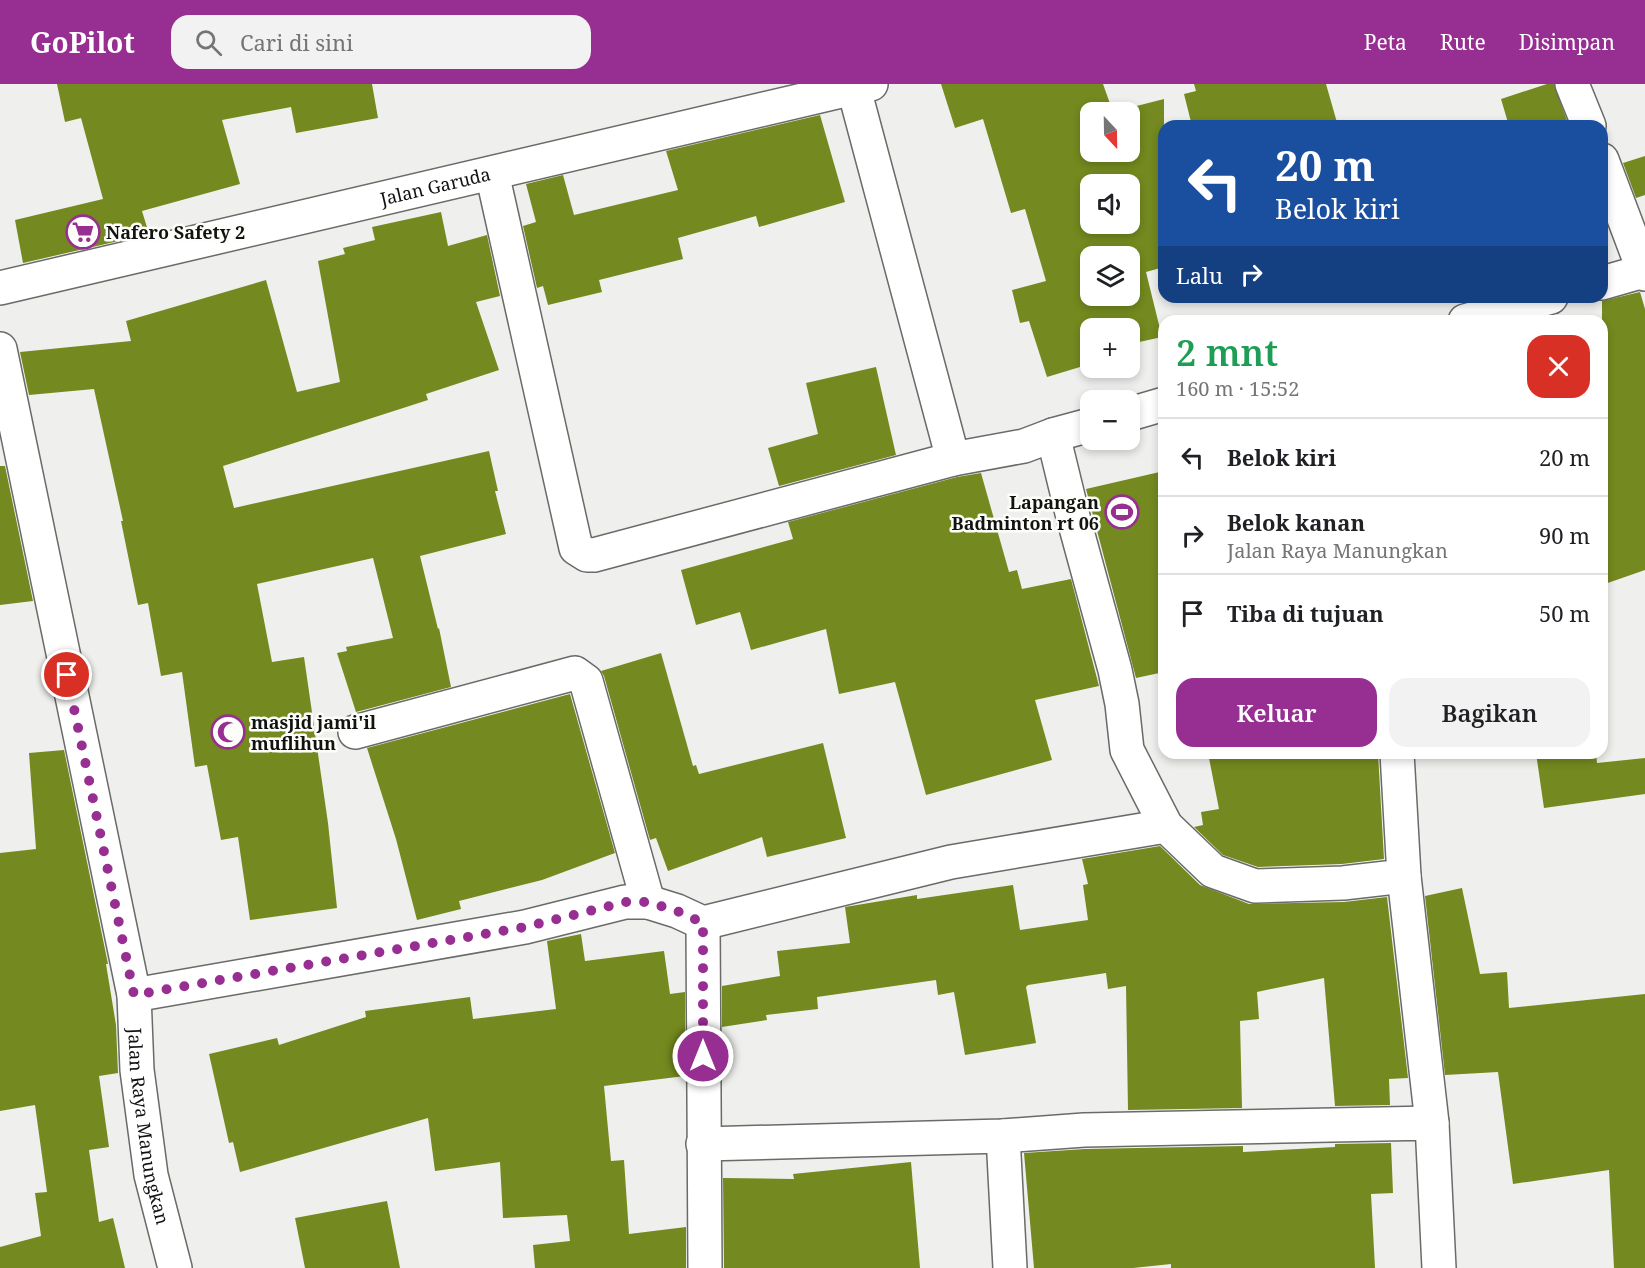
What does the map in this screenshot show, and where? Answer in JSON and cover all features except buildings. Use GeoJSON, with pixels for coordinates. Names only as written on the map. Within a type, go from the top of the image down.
{"type":"FeatureCollection","features":[{"type":"Feature","properties":{"kind":"street"},"geometry":{"type":"LineString","coordinates":[[1572,84],[1587,120]]}},
{"type":"Feature","properties":{"kind":"street"},"geometry":{"type":"LineString","coordinates":[[863,86],[953,459]]}},
{"type":"Feature","properties":{"kind":"street","name":"Jalan Garuda"},"geometry":{"type":"LineString","coordinates":[[0,288],[863,86]]}},
{"type":"Feature","properties":{"kind":"street"},"geometry":{"type":"LineString","coordinates":[[492,172],[576,549],[581,553],[594,555],[953,459],[1024,446],[1080,428]]}},
{"type":"Feature","properties":{"kind":"street"},"geometry":{"type":"LineString","coordinates":[[1608,176],[1645,273],[1608,282]]}},
{"type":"Feature","properties":{"kind":"street"},"geometry":{"type":"LineString","coordinates":[[1486,315],[1530,303]]}},
{"type":"Feature","properties":{"kind":"street","name":"Jalan Raya Manungkan"},"geometry":{"type":"LineString","coordinates":[[1,363],[134,995],[137,1070],[151,1175],[174,1268]]}},
{"type":"Feature","properties":{"kind":"street"},"geometry":{"type":"LineString","coordinates":[[1140,411],[1158,406]]}},
{"type":"Feature","properties":{"kind":"street"},"geometry":{"type":"LineString","coordinates":[[1053,435],[1115,670],[1128,750],[1166,826],[1213,871],[1255,886],[1342,883],[1404,876]]}},
{"type":"Feature","properties":{"kind":"street"},"geometry":{"type":"LineString","coordinates":[[355,732],[575,673],[586,681],[648,902]]}},
{"type":"Feature","properties":{"kind":"street"},"geometry":{"type":"LineString","coordinates":[[1397,759],[1404,876],[1432,1123],[1439,1268]]}},
{"type":"Feature","properties":{"kind":"street"},"geometry":{"type":"LineString","coordinates":[[134,995],[525,927],[626,902],[648,902],[677,911],[703,923],[951,862],[1166,826]]}},
{"type":"Feature","properties":{"kind":"street"},"geometry":{"type":"LineString","coordinates":[[703,923],[705,1268]]}},
{"type":"Feature","properties":{"kind":"street"},"geometry":{"type":"LineString","coordinates":[[703,1144],[1003,1136],[1084,1130],[1432,1123]]}},
{"type":"Feature","properties":{"kind":"street"},"geometry":{"type":"LineString","coordinates":[[1003,1136],[1010,1268]]}},
{"type":"Feature","properties":{"kind":"place","name":"Nafero Safety 2"},"geometry":{"type":"Point","coordinates":[83,232]}},
{"type":"Feature","properties":{"kind":"place","name":"Lapangan Badminton rt 06"},"geometry":{"type":"Point","coordinates":[1122,512]}},
{"type":"Feature","properties":{"kind":"place","name":"masjid jami'il muflihun"},"geometry":{"type":"Point","coordinates":[228,732]}},
{"type":"Feature","properties":{"kind":"route"},"geometry":{"type":"LineString","coordinates":[[67,675],[134,995],[525,927],[626,902],[648,902],[677,911],[703,923],[703,1056]]}}]}
